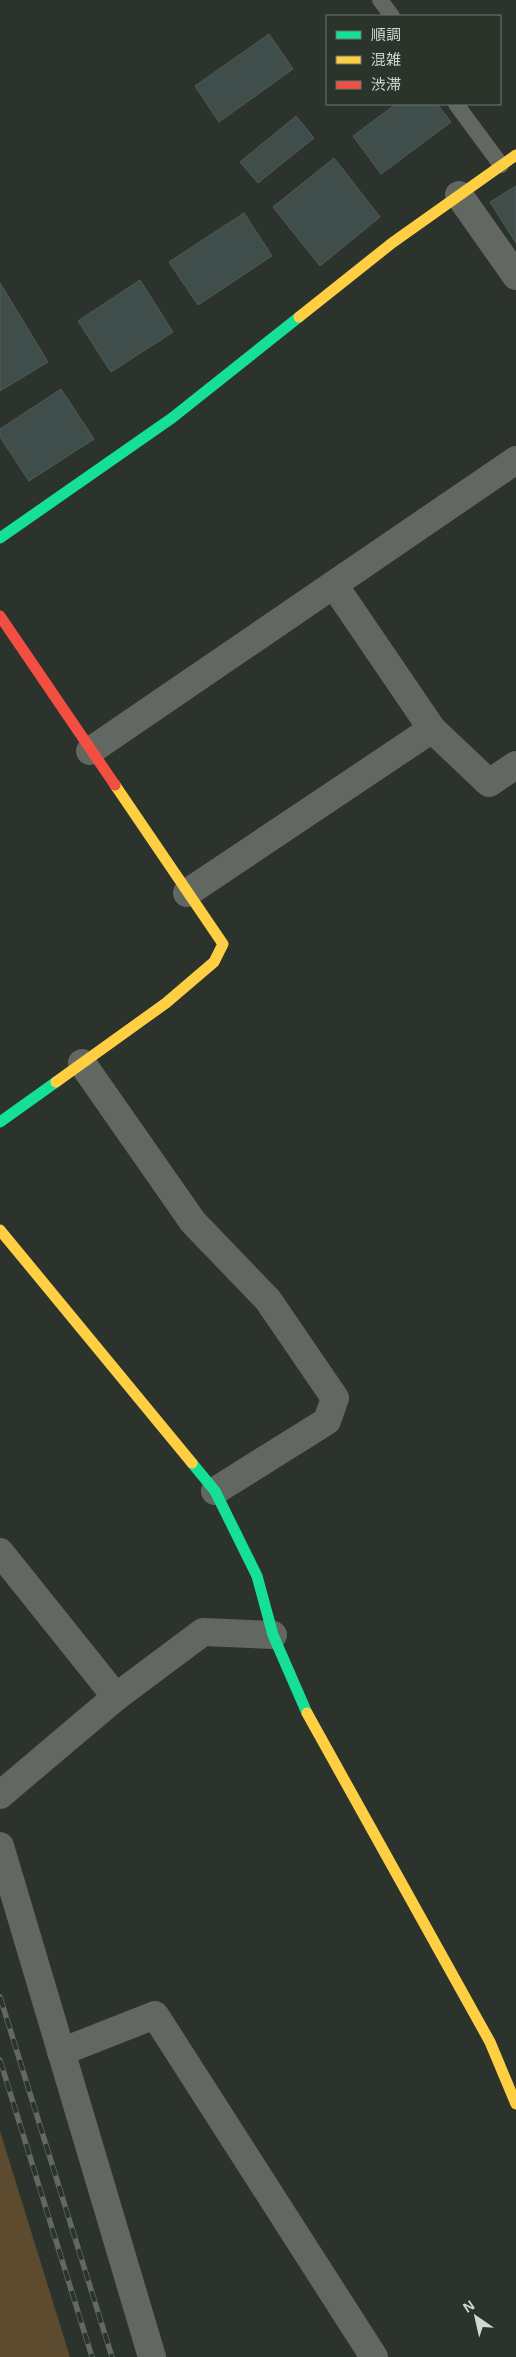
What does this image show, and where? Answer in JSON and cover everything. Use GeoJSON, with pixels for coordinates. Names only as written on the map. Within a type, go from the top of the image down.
{"type":"FeatureCollection","features":[{"type":"Feature","properties":{"kind":"street"},"geometry":{"type":"LineString","coordinates":[[0,538],[172,418],[392,244],[516,155]]}},
{"type":"Feature","properties":{"kind":"street"},"geometry":{"type":"LineString","coordinates":[[459,195],[516,276]]}},
{"type":"Feature","properties":{"kind":"street"},"geometry":{"type":"LineString","coordinates":[[90,751],[516,460]]}},
{"type":"Feature","properties":{"kind":"street"},"geometry":{"type":"LineString","coordinates":[[334,585],[432,729],[489,783],[516,765]]}},
{"type":"Feature","properties":{"kind":"street"},"geometry":{"type":"LineString","coordinates":[[0,616],[223,944],[214,962],[166,1002],[1,1119]]}},
{"type":"Feature","properties":{"kind":"street"},"geometry":{"type":"LineString","coordinates":[[187,893],[432,729]]}},
{"type":"Feature","properties":{"kind":"street"},"geometry":{"type":"LineString","coordinates":[[82,1063],[193,1222],[268,1300],[335,1398],[327,1421],[215,1491]]}},
{"type":"Feature","properties":{"kind":"street"},"geometry":{"type":"LineString","coordinates":[[0,1230],[215,1491],[257,1576],[274,1635],[306,1711],[490,2042],[516,2104]]}},
{"type":"Feature","properties":{"kind":"street"},"geometry":{"type":"LineString","coordinates":[[0,1552],[116,1697]]}},
{"type":"Feature","properties":{"kind":"street"},"geometry":{"type":"LineString","coordinates":[[0,1795],[116,1697],[203,1632],[274,1635]]}},
{"type":"Feature","properties":{"kind":"street"},"geometry":{"type":"LineString","coordinates":[[0,1846],[152,2357]]}},
{"type":"Feature","properties":{"kind":"street"},"geometry":{"type":"LineString","coordinates":[[61,2052],[155,2015],[374,2357]]}},
{"type":"Feature","properties":{"kind":"lane"},"geometry":{"type":"LineString","coordinates":[[380,0],[391,15]]}},
{"type":"Feature","properties":{"kind":"lane"},"geometry":{"type":"LineString","coordinates":[[457,105],[501,165]]}},
{"type":"Feature","properties":{"kind":"shaded area"},"geometry":{"type":"Polygon","coordinates":[[[0,2131],[70,2357],[0,2357],[0,2131]]]}},
{"type":"Feature","properties":{"kind":"building"},"geometry":{"type":"Polygon","coordinates":[[[269,34],[293,69],[219,122],[195,86],[269,34]]]}},
{"type":"Feature","properties":{"kind":"building"},"geometry":{"type":"Polygon","coordinates":[[[395,105],[438,105],[451,122],[381,174],[353,136],[395,105]]]}},
{"type":"Feature","properties":{"kind":"building"},"geometry":{"type":"Polygon","coordinates":[[[296,116],[314,138],[258,183],[240,162],[296,116]]]}},
{"type":"Feature","properties":{"kind":"building"},"geometry":{"type":"Polygon","coordinates":[[[334,158],[380,217],[320,266],[273,207],[334,158]]]}},
{"type":"Feature","properties":{"kind":"building"},"geometry":{"type":"Polygon","coordinates":[[[516,186],[516,243],[490,202],[516,186]]]}},
{"type":"Feature","properties":{"kind":"building"},"geometry":{"type":"Polygon","coordinates":[[[244,213],[272,256],[198,305],[169,262],[244,213]]]}},
{"type":"Feature","properties":{"kind":"building"},"geometry":{"type":"Polygon","coordinates":[[[140,280],[173,332],[111,372],[78,321],[140,280]]]}},
{"type":"Feature","properties":{"kind":"building"},"geometry":{"type":"Polygon","coordinates":[[[0,283],[48,362],[0,391],[0,283]]]}},
{"type":"Feature","properties":{"kind":"building"},"geometry":{"type":"Polygon","coordinates":[[[61,389],[94,439],[29,481],[0,437],[0,429],[61,389]]]}},
{"type":"Feature","properties":{"kind":"railway"},"geometry":{"type":"LineString","coordinates":[[0,1997],[112,2357]]}},
{"type":"Feature","properties":{"kind":"railway"},"geometry":{"type":"LineString","coordinates":[[0,2060],[92,2357]]}},
{"type":"Feature","properties":{"kind":"traffic: fast"},"geometry":{"type":"LineString","coordinates":[[0,538],[172,418],[299,317]]}},
{"type":"Feature","properties":{"kind":"traffic: fast"},"geometry":{"type":"LineString","coordinates":[[0,1122],[56,1082]]}},
{"type":"Feature","properties":{"kind":"traffic: fast"},"geometry":{"type":"LineString","coordinates":[[192,1463],[215,1491],[257,1576],[273,1635],[307,1713]]}},
{"type":"Feature","properties":{"kind":"traffic: slow"},"geometry":{"type":"LineString","coordinates":[[299,317],[392,243],[516,155]]}},
{"type":"Feature","properties":{"kind":"traffic: slow"},"geometry":{"type":"LineString","coordinates":[[56,1082],[166,1003],[214,962],[223,944],[115,785]]}},
{"type":"Feature","properties":{"kind":"traffic: slow"},"geometry":{"type":"LineString","coordinates":[[0,1230],[192,1463]]}},
{"type":"Feature","properties":{"kind":"traffic: slow"},"geometry":{"type":"LineString","coordinates":[[307,1713],[490,2042],[516,2104]]}},
{"type":"Feature","properties":{"kind":"traffic: jam"},"geometry":{"type":"LineString","coordinates":[[0,616],[115,785]]}}]}
